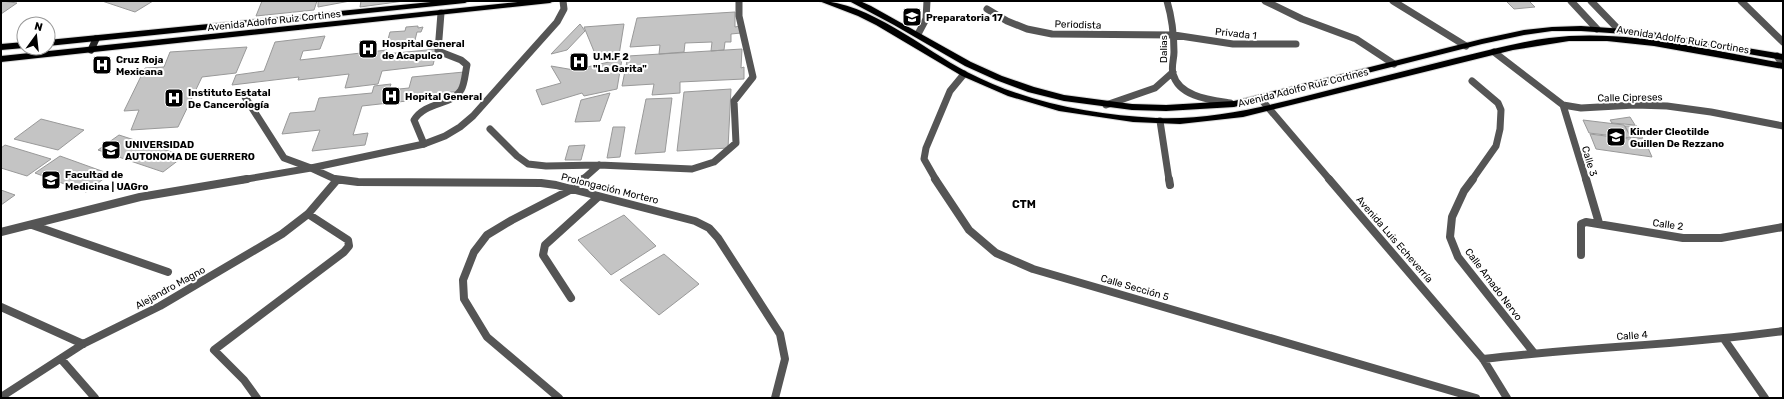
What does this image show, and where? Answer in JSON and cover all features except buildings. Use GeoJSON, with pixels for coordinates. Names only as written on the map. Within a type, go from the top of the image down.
{"type":"FeatureCollection","features":[{"type":"Feature","properties":{"kind":"main road","name":"Avenida Adolfo Ruiz Cortines"},"geometry":{"type":"LineString","coordinates":[[56,42],[465,1]]}},
{"type":"Feature","properties":{"kind":"main road","name":"Avenida Adolfo Ruiz Cortines"},"geometry":{"type":"LineString","coordinates":[[1,59],[550,1]]}},
{"type":"Feature","properties":{"kind":"main road","name":"Avenida Adolfo Ruiz Cortines"},"geometry":{"type":"LineString","coordinates":[[823,1],[863,14],[964,74],[1021,98],[1060,108],[1104,116],[1160,121],[1218,118],[1269,109],[1402,73],[1540,41],[1563,38],[1599,38],[1660,44],[1783,66]]}},
{"type":"Feature","properties":{"kind":"main road","name":"Avenida Adolfo Ruiz Cortines"},"geometry":{"type":"LineString","coordinates":[[853,1],[881,13],[969,64],[1000,79],[1067,99],[1106,105],[1154,109],[1197,108],[1234,104],[1466,46],[1530,32],[1552,29],[1619,30],[1780,57]]}},
{"type":"Feature","properties":{"kind":"main road"},"geometry":{"type":"LineString","coordinates":[[91,50],[96,39]]}},
{"type":"Feature","properties":{"kind":"main road"},"geometry":{"type":"LineString","coordinates":[[1,47],[16,46]]}},
{"type":"Feature","properties":{"kind":"street"},"geometry":{"type":"LineString","coordinates":[[1,232],[140,197],[311,168],[424,144],[445,136],[460,127],[473,116],[557,22],[565,12],[563,1]]}},
{"type":"Feature","properties":{"kind":"street"},"geometry":{"type":"LineString","coordinates":[[490,129],[517,156],[528,164],[546,166],[599,165],[692,169],[714,162],[736,143],[734,101],[753,77],[739,16],[739,1]]}},
{"type":"Feature","properties":{"kind":"street"},"geometry":{"type":"LineString","coordinates":[[918,34],[926,19],[927,1]]}},
{"type":"Feature","properties":{"kind":"street","name":"Dalias"},"geometry":{"type":"LineString","coordinates":[[1167,1],[1174,35],[1172,72],[1178,83],[1188,91],[1207,98],[1234,104]]}},
{"type":"Feature","properties":{"kind":"street"},"geometry":{"type":"LineString","coordinates":[[1265,1],[1302,19],[1356,39],[1394,64]]}},
{"type":"Feature","properties":{"kind":"street"},"geometry":{"type":"LineString","coordinates":[[1393,1],[1466,46]]}},
{"type":"Feature","properties":{"kind":"street"},"geometry":{"type":"LineString","coordinates":[[1571,1],[1597,29]]}},
{"type":"Feature","properties":{"kind":"street"},"geometry":{"type":"LineString","coordinates":[[1591,1],[1619,30]]}},
{"type":"Feature","properties":{"kind":"street"},"geometry":{"type":"LineString","coordinates":[[1741,1],[1783,42]]}},
{"type":"Feature","properties":{"kind":"street","name":"Periodista"},"geometry":{"type":"LineString","coordinates":[[986,9],[1007,21],[1027,29],[1052,34],[1174,35]]}},
{"type":"Feature","properties":{"kind":"street"},"geometry":{"type":"LineString","coordinates":[[424,144],[414,120],[416,113],[423,108],[456,96],[461,91],[467,65],[464,61],[445,56],[438,51],[441,13]]}},
{"type":"Feature","properties":{"kind":"street","name":"Privada 1"},"geometry":{"type":"LineString","coordinates":[[1174,35],[1233,44],[1296,44]]}},
{"type":"Feature","properties":{"kind":"street","name":"Calle Cipreses"},"geometry":{"type":"LineString","coordinates":[[1494,52],[1563,105],[1581,108],[1643,105],[1666,106],[1692,109],[1783,126]]}},
{"type":"Feature","properties":{"kind":"street"},"geometry":{"type":"LineString","coordinates":[[1780,57],[1783,66]]}},
{"type":"Feature","properties":{"kind":"street"},"geometry":{"type":"LineString","coordinates":[[1106,105],[1155,88],[1172,72]]}},
{"type":"Feature","properties":{"kind":"street","name":"Calle Sección 5"},"geometry":{"type":"LineString","coordinates":[[964,74],[950,91],[926,148],[924,159],[927,166],[969,230],[996,254],[1033,269],[1476,398]]}},
{"type":"Feature","properties":{"kind":"street","name":"Calle Amado Nervo"},"geometry":{"type":"LineString","coordinates":[[1472,81],[1498,103],[1502,110],[1500,129],[1496,146],[1464,191],[1452,217],[1450,237],[1458,257],[1534,353]]}},
{"type":"Feature","properties":{"kind":"street","name":"Prolongación Mortero"},"geometry":{"type":"LineString","coordinates":[[245,97],[284,158],[337,180],[358,182],[541,183],[572,189],[695,221],[709,228],[718,238],[780,334],[786,347],[786,359],[775,398]]}},
{"type":"Feature","properties":{"kind":"street","name":"Avenida Luis Echeverría"},"geometry":{"type":"LineString","coordinates":[[1260,98],[1483,359],[1507,398]]}},
{"type":"Feature","properties":{"kind":"street","name":"Calle 3"},"geometry":{"type":"LineString","coordinates":[[1563,105],[1599,223]]}},
{"type":"Feature","properties":{"kind":"street"},"geometry":{"type":"LineString","coordinates":[[1160,121],[1170,185]]}},
{"type":"Feature","properties":{"kind":"street"},"geometry":{"type":"LineString","coordinates":[[559,398],[487,337],[464,299],[463,280],[474,252],[487,235],[512,220],[572,189],[599,165]]}},
{"type":"Feature","properties":{"kind":"street","name":"Alejandro Magno"},"geometry":{"type":"LineString","coordinates":[[1,397],[83,344],[160,306],[282,234],[308,214],[337,180]]}},
{"type":"Feature","properties":{"kind":"street"},"geometry":{"type":"LineString","coordinates":[[571,298],[543,255],[545,245],[598,197]]}},
{"type":"Feature","properties":{"kind":"street"},"geometry":{"type":"LineString","coordinates":[[257,398],[244,380],[214,350],[344,252],[349,246],[348,240],[308,214]]}},
{"type":"Feature","properties":{"kind":"street","name":"Calle 2"},"geometry":{"type":"LineString","coordinates":[[1581,255],[1581,224],[1586,222],[1683,238],[1721,238],[1783,227]]}},
{"type":"Feature","properties":{"kind":"street"},"geometry":{"type":"LineString","coordinates":[[31,224],[168,272]]}},
{"type":"Feature","properties":{"kind":"street"},"geometry":{"type":"LineString","coordinates":[[1,306],[83,344]]}},
{"type":"Feature","properties":{"kind":"street","name":"Calle 4"},"geometry":{"type":"LineString","coordinates":[[1483,359],[1534,353],[1724,340],[1783,331]]}},
{"type":"Feature","properties":{"kind":"street"},"geometry":{"type":"LineString","coordinates":[[1724,340],[1765,398]]}},
{"type":"Feature","properties":{"kind":"street"},"geometry":{"type":"LineString","coordinates":[[60,359],[96,398]]}},
{"type":"Feature","properties":{"kind":"place","name":"Preparatoria 17"},"geometry":{"type":"Point","coordinates":[912,17]}},
{"type":"Feature","properties":{"kind":"place","name":"Hospital General de Acapulco"},"geometry":{"type":"Point","coordinates":[368,49]}},
{"type":"Feature","properties":{"kind":"place","name":"U.M.F 2 \"La Garita\""},"geometry":{"type":"Point","coordinates":[579,62]}},
{"type":"Feature","properties":{"kind":"place","name":"Cruz Roja Mexicana"},"geometry":{"type":"Point","coordinates":[102,65]}},
{"type":"Feature","properties":{"kind":"place","name":"Hopital General"},"geometry":{"type":"Point","coordinates":[391,96]}},
{"type":"Feature","properties":{"kind":"place","name":"Instituto Estatal De Cancerología"},"geometry":{"type":"Point","coordinates":[174,98]}},
{"type":"Feature","properties":{"kind":"place","name":"Kinder Cleotilde Guillen De Rezzano"},"geometry":{"type":"Point","coordinates":[1616,137]}},
{"type":"Feature","properties":{"kind":"place","name":"UNIVERSIDAD AUTONOMA DE GUERRERO"},"geometry":{"type":"Point","coordinates":[111,150]}},
{"type":"Feature","properties":{"kind":"place","name":"Facultad de Medicina | UAGro"},"geometry":{"type":"Point","coordinates":[51,180]}},
{"type":"Feature","properties":{"kind":"district","name":"CTM"},"geometry":{"type":"Point","coordinates":[1024,204]}}]}
